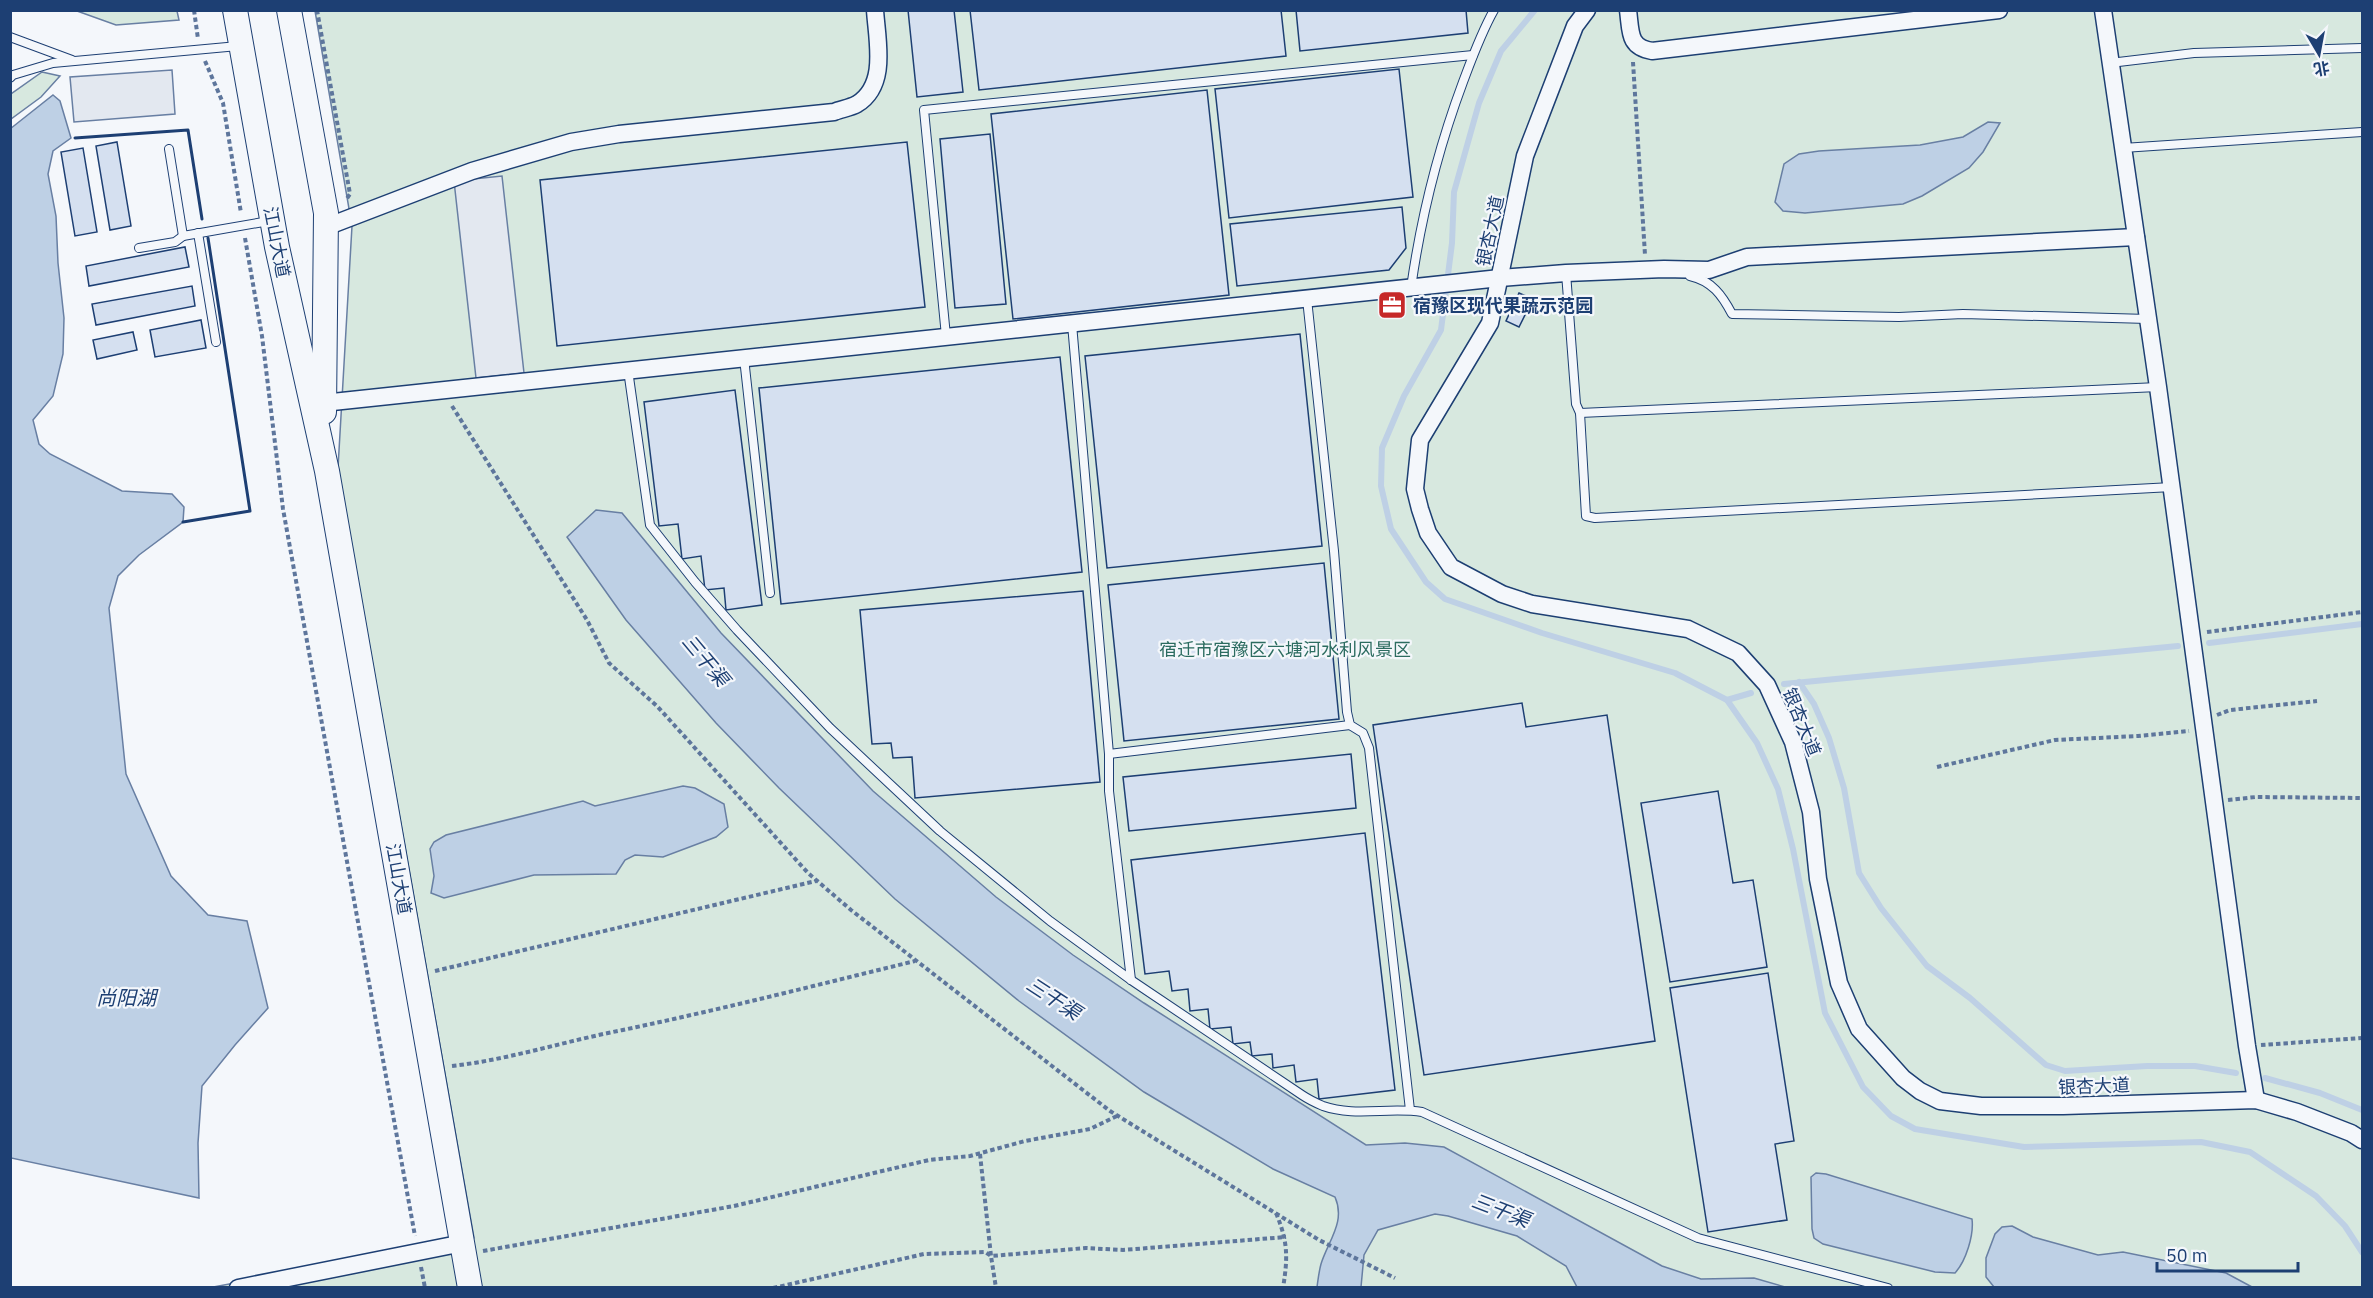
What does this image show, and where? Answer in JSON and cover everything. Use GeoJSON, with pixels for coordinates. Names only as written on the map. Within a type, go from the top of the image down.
{"type":"FeatureCollection","features":[{"type":"Feature","properties":{"kind":"main road","name":"江山大道"},"geometry":{"type":"LineString","coordinates":[[235,10],[273,221],[327,471],[471,1248],[470,1287]]}},
{"type":"Feature","properties":{"kind":"main road","name":"江山大道"},"geometry":{"type":"LineString","coordinates":[[289,10],[326,213],[323,402],[327,471]]}},
{"type":"Feature","properties":{"kind":"street"},"geometry":{"type":"LineString","coordinates":[[326,227],[472,171],[542,149],[619,134],[834,112],[855,105],[868,95],[876,81],[878,60],[875,10]]}},
{"type":"Feature","properties":{"kind":"street","name":"银杏大道"},"geometry":{"type":"LineString","coordinates":[[1587,10],[1575,26],[1526,156],[1495,279],[1490,323],[1420,440],[1415,489],[1428,533],[1451,567],[1502,594],[1532,604],[1688,629],[1738,653],[1767,685],[1793,742],[1811,812],[1818,879],[1839,983],[1859,1029],[1903,1078],[1920,1091],[1940,1101],[1981,1106],[2256,1100],[2351,1133],[2362,1140]]}},
{"type":"Feature","properties":{"kind":"street"},"geometry":{"type":"LineString","coordinates":[[1628,10],[1634,44],[1640,49],[1652,51],[1999,10]]}},
{"type":"Feature","properties":{"kind":"street"},"geometry":{"type":"LineString","coordinates":[[2103,10],[2158,387],[2256,1100]]}},
{"type":"Feature","properties":{"kind":"street"},"geometry":{"type":"LineString","coordinates":[[323,402],[1495,279],[1566,273],[1664,269],[1709,270],[1747,257],[2136,237]]}},
{"type":"Feature","properties":{"kind":"street"},"geometry":{"type":"LineString","coordinates":[[238,1287],[418,1252],[471,1248]]}},
{"type":"Feature","properties":{"kind":"lane"},"geometry":{"type":"LineString","coordinates":[[1411,288],[1418,238],[1430,183],[1448,123],[1473,55],[1494,10]]}},
{"type":"Feature","properties":{"kind":"lane"},"geometry":{"type":"LineString","coordinates":[[10,37],[75,62]]}},
{"type":"Feature","properties":{"kind":"lane"},"geometry":{"type":"LineString","coordinates":[[10,78],[13,75],[53,63],[242,46]]}},
{"type":"Feature","properties":{"kind":"lane"},"geometry":{"type":"LineString","coordinates":[[2110,63],[2194,53],[2362,48]]}},
{"type":"Feature","properties":{"kind":"lane"},"geometry":{"type":"LineString","coordinates":[[946,336],[924,110],[1473,55]]}},
{"type":"Feature","properties":{"kind":"lane"},"geometry":{"type":"LineString","coordinates":[[2123,148],[2362,132]]}},
{"type":"Feature","properties":{"kind":"lane"},"geometry":{"type":"LineString","coordinates":[[169,149],[183,236]]}},
{"type":"Feature","properties":{"kind":"lane"},"geometry":{"type":"LineString","coordinates":[[139,248],[176,242],[183,236],[273,221]]}},
{"type":"Feature","properties":{"kind":"lane"},"geometry":{"type":"LineString","coordinates":[[198,233],[216,342]]}},
{"type":"Feature","properties":{"kind":"lane"},"geometry":{"type":"LineString","coordinates":[[1664,269],[1704,279],[1723,297],[1732,314],[1899,317],[1963,314],[2148,319]]}},
{"type":"Feature","properties":{"kind":"lane"},"geometry":{"type":"LineString","coordinates":[[1566,273],[1576,404],[1580,413],[1586,516],[1595,518],[2172,487]]}},
{"type":"Feature","properties":{"kind":"lane"},"geometry":{"type":"LineString","coordinates":[[1307,299],[1334,551],[1347,712],[1350,724],[1363,734],[1369,748],[1410,1110]]}},
{"type":"Feature","properties":{"kind":"lane"},"geometry":{"type":"LineString","coordinates":[[1072,324],[1109,754],[1109,791],[1131,980]]}},
{"type":"Feature","properties":{"kind":"lane"},"geometry":{"type":"LineString","coordinates":[[744,358],[770,593]]}},
{"type":"Feature","properties":{"kind":"lane"},"geometry":{"type":"LineString","coordinates":[[628,370],[650,525],[695,582],[830,728],[940,831],[1050,921],[1131,980],[1302,1095],[1323,1106],[1346,1111],[1410,1110],[1422,1112],[1698,1238],[1888,1287]]}},
{"type":"Feature","properties":{"kind":"lane"},"geometry":{"type":"LineString","coordinates":[[1580,413],[2158,387]]}},
{"type":"Feature","properties":{"kind":"lane"},"geometry":{"type":"LineString","coordinates":[[1109,754],[1350,724]]}},
{"type":"Feature","properties":{"kind":"path"},"geometry":{"type":"LineString","coordinates":[[194,10],[200,50],[223,103],[262,336],[283,509],[425,1287]]}},
{"type":"Feature","properties":{"kind":"path"},"geometry":{"type":"LineString","coordinates":[[318,10],[350,194],[326,227]]}},
{"type":"Feature","properties":{"kind":"path"},"geometry":{"type":"LineString","coordinates":[[1632,34],[1642,225],[1647,270]]}},
{"type":"Feature","properties":{"kind":"path"},"geometry":{"type":"LineString","coordinates":[[442,390],[587,620],[609,663],[657,706],[816,881],[1117,1116],[1319,1240],[1395,1278]]}},
{"type":"Feature","properties":{"kind":"path"},"geometry":{"type":"LineString","coordinates":[[2192,634],[2362,612]]}},
{"type":"Feature","properties":{"kind":"path"},"geometry":{"type":"LineString","coordinates":[[1937,767],[2055,740],[2138,736],[2204,724],[2230,710],[2317,701]]}},
{"type":"Feature","properties":{"kind":"path"},"geometry":{"type":"LineString","coordinates":[[2214,801],[2256,797],[2362,798]]}},
{"type":"Feature","properties":{"kind":"path"},"geometry":{"type":"LineString","coordinates":[[432,972],[816,881]]}},
{"type":"Feature","properties":{"kind":"path"},"geometry":{"type":"LineString","coordinates":[[446,1066],[488,1062],[656,1025],[916,961]]}},
{"type":"Feature","properties":{"kind":"path"},"geometry":{"type":"LineString","coordinates":[[2247,1046],[2362,1038]]}},
{"type":"Feature","properties":{"kind":"path"},"geometry":{"type":"LineString","coordinates":[[471,1248],[734,1206],[928,1160],[980,1154],[1025,1141],[1090,1129],[1117,1116]]}},
{"type":"Feature","properties":{"kind":"path"},"geometry":{"type":"LineString","coordinates":[[980,1154],[996,1287]]}},
{"type":"Feature","properties":{"kind":"path"},"geometry":{"type":"LineString","coordinates":[[1275,1212],[1286,1237],[1287,1262],[1282,1287]]}},
{"type":"Feature","properties":{"kind":"path"},"geometry":{"type":"LineString","coordinates":[[773,1287],[924,1254],[985,1252],[991,1256],[1086,1248],[1123,1250],[1286,1237]]}},
{"type":"Feature","properties":{"kind":"green space"},"geometry":{"type":"Polygon","coordinates":[[[77,11],[177,11],[179,20],[116,25],[77,11]]]}},
{"type":"Feature","properties":{"kind":"green space","name":"宿迁市宿豫区六塘河水利风景区"},"geometry":{"type":"Polygon","coordinates":[[[315,11],[2362,11],[2362,1287],[208,1288],[474,1238],[338,468],[352,226],[315,11]]]}},
{"type":"Feature","properties":{"kind":"green space"},"geometry":{"type":"Polygon","coordinates":[[[42,72],[60,76],[41,97],[11,119],[11,94],[42,72]]]}},
{"type":"Feature","properties":{"kind":"shaded area"},"geometry":{"type":"Polygon","coordinates":[[[172,70],[175,114],[74,122],[70,77],[172,70]]]}},
{"type":"Feature","properties":{"kind":"shaded area"},"geometry":{"type":"Polygon","coordinates":[[[502,176],[524,373],[476,378],[454,181],[502,176]]]}},
{"type":"Feature","properties":{"kind":"water","name":"尚阳湖"},"geometry":{"type":"Polygon","coordinates":[[[53,95],[60,101],[71,138],[53,151],[48,174],[56,216],[64,318],[63,354],[53,396],[33,420],[39,444],[50,454],[122,491],[172,494],[184,507],[183,522],[139,555],[118,576],[109,608],[126,774],[171,876],[208,915],[247,921],[268,1008],[202,1086],[198,1143],[199,1198],[11,1158],[10,129],[53,95]]]}},
{"type":"Feature","properties":{"kind":"water"},"geometry":{"type":"Polygon","coordinates":[[[1988,122],[2000,123],[1983,152],[1969,168],[1922,196],[1903,204],[1805,213],[1783,211],[1775,202],[1784,164],[1799,154],[1920,145],[1963,137],[1988,122]]]}},
{"type":"Feature","properties":{"kind":"water","name":"三干渠"},"geometry":{"type":"Polygon","coordinates":[[[596,510],[622,513],[721,633],[873,791],[996,897],[1073,955],[1144,1003],[1366,1145],[1405,1143],[1444,1147],[1662,1266],[1701,1279],[1754,1278],[1785,1287],[1577,1287],[1566,1266],[1517,1236],[1435,1214],[1378,1230],[1364,1255],[1361,1287],[1317,1287],[1321,1264],[1337,1223],[1338,1206],[1335,1197],[1273,1169],[1144,1092],[1019,1001],[895,899],[779,788],[716,723],[626,620],[567,537],[596,510]]]}},
{"type":"Feature","properties":{"kind":"water"},"geometry":{"type":"Polygon","coordinates":[[[683,786],[695,788],[724,804],[728,827],[716,837],[663,857],[635,855],[625,860],[616,874],[534,875],[444,898],[431,893],[434,876],[430,849],[434,842],[446,835],[583,801],[595,806],[683,786]]]}},
{"type":"Feature","properties":{"kind":"water"},"geometry":{"type":"Polygon","coordinates":[[[1816,1173],[1826,1174],[1972,1219],[1970,1240],[1959,1268],[1955,1273],[1935,1272],[1823,1244],[1814,1238],[1812,1229],[1811,1177],[1816,1173]]]}},
{"type":"Feature","properties":{"kind":"water"},"geometry":{"type":"Polygon","coordinates":[[[2012,1226],[2033,1237],[2098,1255],[2123,1252],[2226,1273],[2252,1287],[1994,1287],[1986,1277],[1986,1258],[1995,1234],[2002,1227],[2012,1226]]]}},
{"type":"Feature","properties":{"kind":"building"},"geometry":{"type":"Polygon","coordinates":[[[908,10],[954,10],[963,92],[917,97],[908,10]]]}},
{"type":"Feature","properties":{"kind":"building"},"geometry":{"type":"Polygon","coordinates":[[[970,10],[1281,10],[1286,56],[979,90],[970,10]]]}},
{"type":"Feature","properties":{"kind":"building"},"geometry":{"type":"Polygon","coordinates":[[[1296,10],[1466,10],[1468,33],[1300,51],[1296,10]]]}},
{"type":"Feature","properties":{"kind":"building"},"geometry":{"type":"Polygon","coordinates":[[[1399,69],[1413,197],[1229,218],[1215,89],[1399,69]]]}},
{"type":"Feature","properties":{"kind":"building"},"geometry":{"type":"Polygon","coordinates":[[[1207,90],[1229,295],[1013,319],[991,114],[1207,90]]]}},
{"type":"Feature","properties":{"kind":"building"},"geometry":{"type":"Polygon","coordinates":[[[990,134],[1006,304],[955,308],[940,139],[990,134]]]}},
{"type":"Feature","properties":{"kind":"building"},"geometry":{"type":"Polygon","coordinates":[[[117,142],[131,226],[110,230],[96,146],[117,142]]]}},
{"type":"Feature","properties":{"kind":"building"},"geometry":{"type":"Polygon","coordinates":[[[907,142],[925,307],[557,346],[540,180],[907,142]]]}},
{"type":"Feature","properties":{"kind":"building"},"geometry":{"type":"Polygon","coordinates":[[[83,148],[97,232],[75,236],[61,152],[83,148]]]}},
{"type":"Feature","properties":{"kind":"building"},"geometry":{"type":"Polygon","coordinates":[[[1402,207],[1406,248],[1389,270],[1237,286],[1230,224],[1402,207]]]}},
{"type":"Feature","properties":{"kind":"building"},"geometry":{"type":"Polygon","coordinates":[[[185,247],[189,267],[89,286],[86,266],[185,247]]]}},
{"type":"Feature","properties":{"kind":"building"},"geometry":{"type":"Polygon","coordinates":[[[192,286],[195,306],[96,325],[92,304],[192,286]]]}},
{"type":"Feature","properties":{"kind":"building"},"geometry":{"type":"Polygon","coordinates":[[[1519,293],[1533,299],[1519,327],[1506,321],[1519,293]]]}},
{"type":"Feature","properties":{"kind":"building"},"geometry":{"type":"Polygon","coordinates":[[[201,320],[206,348],[155,357],[150,330],[201,320]]]}},
{"type":"Feature","properties":{"kind":"building"},"geometry":{"type":"Polygon","coordinates":[[[133,332],[137,350],[97,359],[93,340],[133,332]]]}},
{"type":"Feature","properties":{"kind":"building"},"geometry":{"type":"Polygon","coordinates":[[[1300,334],[1322,546],[1107,568],[1085,356],[1300,334]]]}},
{"type":"Feature","properties":{"kind":"building"},"geometry":{"type":"Polygon","coordinates":[[[1060,357],[1082,572],[781,604],[759,388],[1060,357]]]}},
{"type":"Feature","properties":{"kind":"building"},"geometry":{"type":"Polygon","coordinates":[[[735,390],[762,605],[726,610],[724,588],[705,590],[701,556],[682,559],[678,524],[659,526],[644,402],[735,390]]]}},
{"type":"Feature","properties":{"kind":"building"},"geometry":{"type":"Polygon","coordinates":[[[1324,563],[1339,719],[1124,741],[1108,585],[1324,563]]]}},
{"type":"Feature","properties":{"kind":"building"},"geometry":{"type":"Polygon","coordinates":[[[1083,591],[1100,782],[915,798],[912,757],[893,758],[891,743],[872,744],[860,610],[1083,591]]]}},
{"type":"Feature","properties":{"kind":"building"},"geometry":{"type":"Polygon","coordinates":[[[1522,703],[1526,727],[1607,715],[1655,1041],[1424,1075],[1373,725],[1522,703]]]}},
{"type":"Feature","properties":{"kind":"building"},"geometry":{"type":"Polygon","coordinates":[[[1351,754],[1356,808],[1129,831],[1123,777],[1351,754]]]}},
{"type":"Feature","properties":{"kind":"building"},"geometry":{"type":"Polygon","coordinates":[[[1718,791],[1733,883],[1753,880],[1767,967],[1670,982],[1641,803],[1718,791]]]}},
{"type":"Feature","properties":{"kind":"building"},"geometry":{"type":"Polygon","coordinates":[[[1365,833],[1395,1090],[1319,1099],[1317,1079],[1296,1082],[1294,1065],[1273,1068],[1272,1054],[1252,1056],[1250,1042],[1233,1044],[1231,1027],[1210,1029],[1208,1009],[1190,1011],[1188,989],[1172,991],[1169,971],[1145,974],[1131,860],[1365,833]]]}},
{"type":"Feature","properties":{"kind":"building"},"geometry":{"type":"Polygon","coordinates":[[[1768,973],[1794,1141],[1775,1144],[1787,1220],[1708,1232],[1670,988],[1768,973]]]}},
{"type":"Feature","properties":{"kind":"waterway"},"geometry":{"type":"LineString","coordinates":[[1535,10],[1501,51],[1479,103],[1454,192],[1452,243],[1441,330],[1404,396],[1382,448],[1381,486],[1391,529],[1426,582],[1445,599],[1542,633],[1675,673],[1727,700],[1757,743],[1778,789],[1793,849],[1825,1013],[1863,1087],[1891,1116],[1915,1129],[2024,1147],[2201,1142],[2250,1152],[2316,1196],[2345,1226],[2362,1252]]}},
{"type":"Feature","properties":{"kind":"waterway"},"geometry":{"type":"LineString","coordinates":[[2209,643],[2362,624]]}},
{"type":"Feature","properties":{"kind":"waterway"},"geometry":{"type":"LineString","coordinates":[[1784,684],[2178,646]]}},
{"type":"Feature","properties":{"kind":"waterway"},"geometry":{"type":"LineString","coordinates":[[1799,682],[1814,704],[1829,738],[1844,788],[1859,873],[1881,908],[1927,966],[1970,998],[2046,1065],[2065,1071],[2147,1066],[2195,1066],[2236,1073]]}},
{"type":"Feature","properties":{"kind":"waterway"},"geometry":{"type":"LineString","coordinates":[[1727,700],[1751,693]]}},
{"type":"Feature","properties":{"kind":"waterway"},"geometry":{"type":"LineString","coordinates":[[2265,1078],[2320,1093],[2362,1110]]}},
{"type":"Feature","properties":{"kind":"wall"},"geometry":{"type":"LineString","coordinates":[[75,138],[188,130],[202,219]]}},
{"type":"Feature","properties":{"kind":"wall"},"geometry":{"type":"LineString","coordinates":[[183,522],[250,511],[208,238]]}},
{"type":"Feature","properties":{"kind":"place","name":"宿豫区现代果蔬示范园"},"geometry":{"type":"Point","coordinates":[1392,305]}}]}
